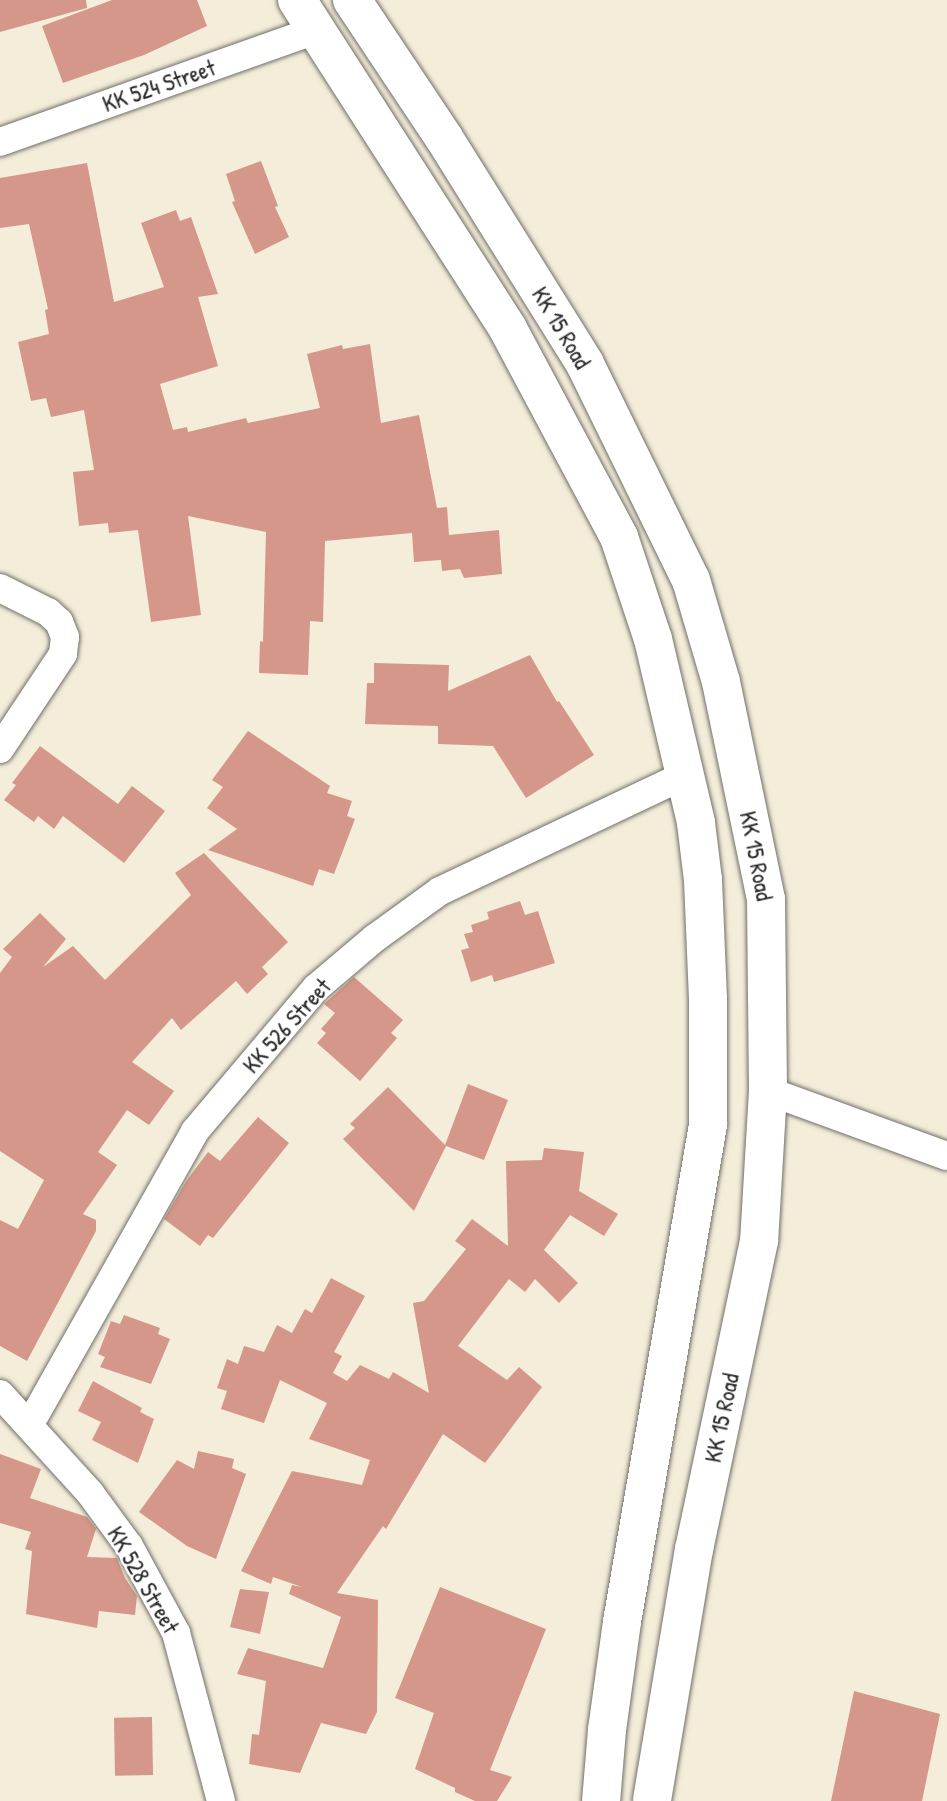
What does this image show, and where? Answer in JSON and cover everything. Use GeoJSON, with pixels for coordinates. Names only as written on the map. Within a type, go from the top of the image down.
{"type":"FeatureCollection","features":[{"type":"Feature","properties":{"kind":"highway","name":"KK 15 Road"},"geometry":{"type":"LineString","coordinates":[[352,0],[444,138],[585,364],[691,580],[721,682],[766,899],[768,1091],[759,1241],[694,1549],[652,1801]]}},
{"type":"Feature","properties":{"kind":"highway","name":"KK 15 Road"},"geometry":{"type":"LineString","coordinates":[[307,15],[508,329],[620,537],[653,639],[696,822],[703,880],[708,1125],[622,1622],[601,1801]]}},
{"type":"Feature","properties":{"kind":"street","name":"KK 524 Street"},"geometry":{"type":"LineString","coordinates":[[0,142],[307,15]]}},
{"type":"Feature","properties":{"kind":"street"},"geometry":{"type":"LineString","coordinates":[[0,588],[48,612],[60,622],[65,637],[63,654],[0,749]]}},
{"type":"Feature","properties":{"kind":"street","name":"KK 526 Street"},"geometry":{"type":"LineString","coordinates":[[30,1424],[195,1131],[316,988],[374,938],[440,891],[685,775]]}},
{"type":"Feature","properties":{"kind":"street"},"geometry":{"type":"LineString","coordinates":[[768,1091],[947,1156]]}},
{"type":"Feature","properties":{"kind":"street","name":"KK 528 Street"},"geometry":{"type":"LineString","coordinates":[[0,1394],[90,1493],[129,1546],[176,1633],[221,1801]]}},
{"type":"Feature","properties":{"kind":"building"},"geometry":{"type":"Polygon","coordinates":[[[0,0],[86,0],[87,8],[0,32],[0,0]]]}},
{"type":"Feature","properties":{"kind":"building"},"geometry":{"type":"Polygon","coordinates":[[[112,0],[197,0],[207,26],[144,55],[63,83],[42,26],[112,0]]]}},
{"type":"Feature","properties":{"kind":"building"},"geometry":{"type":"Polygon","coordinates":[[[261,161],[278,206],[275,207],[289,237],[255,254],[232,202],[235,201],[226,174],[261,161]]]}},
{"type":"Feature","properties":{"kind":"building"},"geometry":{"type":"Polygon","coordinates":[[[87,163],[114,302],[164,287],[141,223],[176,210],[180,221],[191,217],[218,294],[198,297],[218,366],[160,384],[173,430],[187,427],[188,432],[246,418],[248,423],[320,408],[307,354],[342,345],[343,349],[370,344],[381,423],[419,415],[437,508],[447,507],[449,535],[499,530],[502,574],[464,578],[460,569],[442,571],[441,560],[414,562],[412,533],[325,541],[323,622],[310,621],[308,675],[259,673],[260,641],[263,642],[266,532],[188,516],[201,615],[151,622],[138,530],[109,533],[108,523],[79,526],[73,472],[94,470],[84,410],[51,417],[46,398],[31,401],[18,342],[49,334],[45,310],[48,309],[29,224],[0,228],[0,178],[87,163]]]}},
{"type":"Feature","properties":{"kind":"building"},"geometry":{"type":"Polygon","coordinates":[[[530,655],[557,702],[559,701],[594,755],[526,798],[493,746],[438,744],[438,726],[365,724],[367,683],[374,683],[374,663],[449,665],[448,691],[530,655]]]}},
{"type":"Feature","properties":{"kind":"building"},"geometry":{"type":"Polygon","coordinates":[[[248,731],[330,786],[327,793],[352,801],[347,816],[355,819],[334,874],[319,869],[313,886],[208,850],[237,829],[207,808],[223,787],[212,780],[248,731]]]}},
{"type":"Feature","properties":{"kind":"building"},"geometry":{"type":"Polygon","coordinates":[[[40,746],[118,804],[132,786],[165,811],[124,863],[63,816],[54,829],[38,816],[34,822],[4,800],[16,785],[12,783],[40,746]]]}},
{"type":"Feature","properties":{"kind":"building"},"geometry":{"type":"Polygon","coordinates":[[[204,853],[288,942],[262,967],[268,974],[247,994],[236,981],[181,1030],[172,1018],[132,1062],[174,1091],[149,1125],[127,1110],[98,1152],[117,1165],[83,1214],[96,1220],[96,1231],[27,1361],[0,1346],[0,1220],[18,1229],[44,1180],[0,1151],[0,973],[12,957],[3,949],[40,913],[66,939],[43,967],[73,946],[105,980],[191,895],[175,873],[204,853]]]}},
{"type":"Feature","properties":{"kind":"building"},"geometry":{"type":"Polygon","coordinates":[[[520,901],[525,915],[538,911],[555,963],[494,982],[492,975],[471,982],[461,950],[469,948],[464,934],[473,932],[471,925],[489,919],[487,912],[520,901]]]}},
{"type":"Feature","properties":{"kind":"building"},"geometry":{"type":"Polygon","coordinates":[[[354,977],[403,1020],[391,1033],[397,1038],[360,1081],[317,1043],[326,1033],[321,1029],[335,1013],[324,1004],[354,977]]]}},
{"type":"Feature","properties":{"kind":"building"},"geometry":{"type":"Polygon","coordinates":[[[468,1084],[508,1100],[484,1160],[446,1146],[414,1211],[343,1139],[355,1128],[350,1124],[388,1087],[445,1145],[468,1084]]]}},
{"type":"Feature","properties":{"kind":"building"},"geometry":{"type":"Polygon","coordinates":[[[258,1117],[289,1143],[213,1238],[208,1235],[200,1246],[164,1219],[187,1180],[208,1152],[220,1161],[258,1117]]]}},
{"type":"Feature","properties":{"kind":"building"},"geometry":{"type":"Polygon","coordinates":[[[544,1148],[584,1152],[579,1191],[618,1214],[604,1236],[570,1215],[544,1250],[578,1283],[559,1303],[535,1279],[525,1292],[509,1279],[458,1346],[507,1380],[519,1367],[542,1387],[485,1463],[443,1434],[386,1529],[383,1526],[337,1593],[378,1600],[377,1712],[366,1734],[321,1723],[300,1773],[249,1764],[252,1734],[259,1735],[266,1681],[237,1674],[248,1648],[323,1668],[341,1617],[289,1594],[292,1585],[302,1587],[273,1577],[271,1584],[241,1571],[292,1471],[362,1485],[370,1460],[309,1439],[327,1403],[280,1380],[264,1423],[221,1409],[227,1391],[217,1388],[227,1359],[238,1364],[244,1346],[264,1352],[277,1325],[292,1333],[305,1309],[312,1313],[331,1278],[365,1296],[334,1352],[342,1356],[333,1373],[347,1381],[360,1365],[389,1379],[393,1372],[429,1393],[413,1303],[424,1301],[466,1249],[455,1241],[472,1219],[508,1246],[506,1161],[542,1160],[544,1148]]]}},
{"type":"Feature","properties":{"kind":"building"},"geometry":{"type":"Polygon","coordinates":[[[124,1315],[160,1328],[158,1334],[170,1339],[151,1384],[100,1367],[105,1357],[98,1354],[111,1321],[120,1324],[124,1315]]]}},
{"type":"Feature","properties":{"kind":"building"},"geometry":{"type":"Polygon","coordinates":[[[93,1381],[142,1408],[140,1412],[154,1419],[138,1463],[92,1440],[101,1422],[78,1411],[93,1381]]]}},
{"type":"Feature","properties":{"kind":"building"},"geometry":{"type":"Polygon","coordinates":[[[198,1451],[234,1459],[232,1468],[246,1474],[216,1559],[187,1546],[139,1512],[177,1460],[194,1469],[198,1451]]]}},
{"type":"Feature","properties":{"kind":"building"},"geometry":{"type":"Polygon","coordinates":[[[0,1454],[41,1469],[30,1498],[87,1517],[96,1529],[87,1557],[117,1558],[125,1578],[137,1596],[135,1615],[99,1611],[97,1628],[26,1614],[32,1551],[25,1549],[31,1532],[0,1523],[0,1454]]]}},
{"type":"Feature","properties":{"kind":"building"},"geometry":{"type":"Polygon","coordinates":[[[440,1587],[546,1629],[490,1770],[512,1777],[497,1801],[475,1801],[415,1769],[434,1713],[395,1698],[440,1587]]]}},
{"type":"Feature","properties":{"kind":"building"},"geometry":{"type":"Polygon","coordinates":[[[240,1589],[269,1592],[260,1634],[230,1627],[240,1589]]]}},
{"type":"Feature","properties":{"kind":"building"},"geometry":{"type":"Polygon","coordinates":[[[854,1691],[940,1714],[922,1801],[831,1801],[854,1691]]]}},
{"type":"Feature","properties":{"kind":"building"},"geometry":{"type":"Polygon","coordinates":[[[152,1717],[153,1775],[115,1776],[114,1718],[152,1717]]]}}]}
